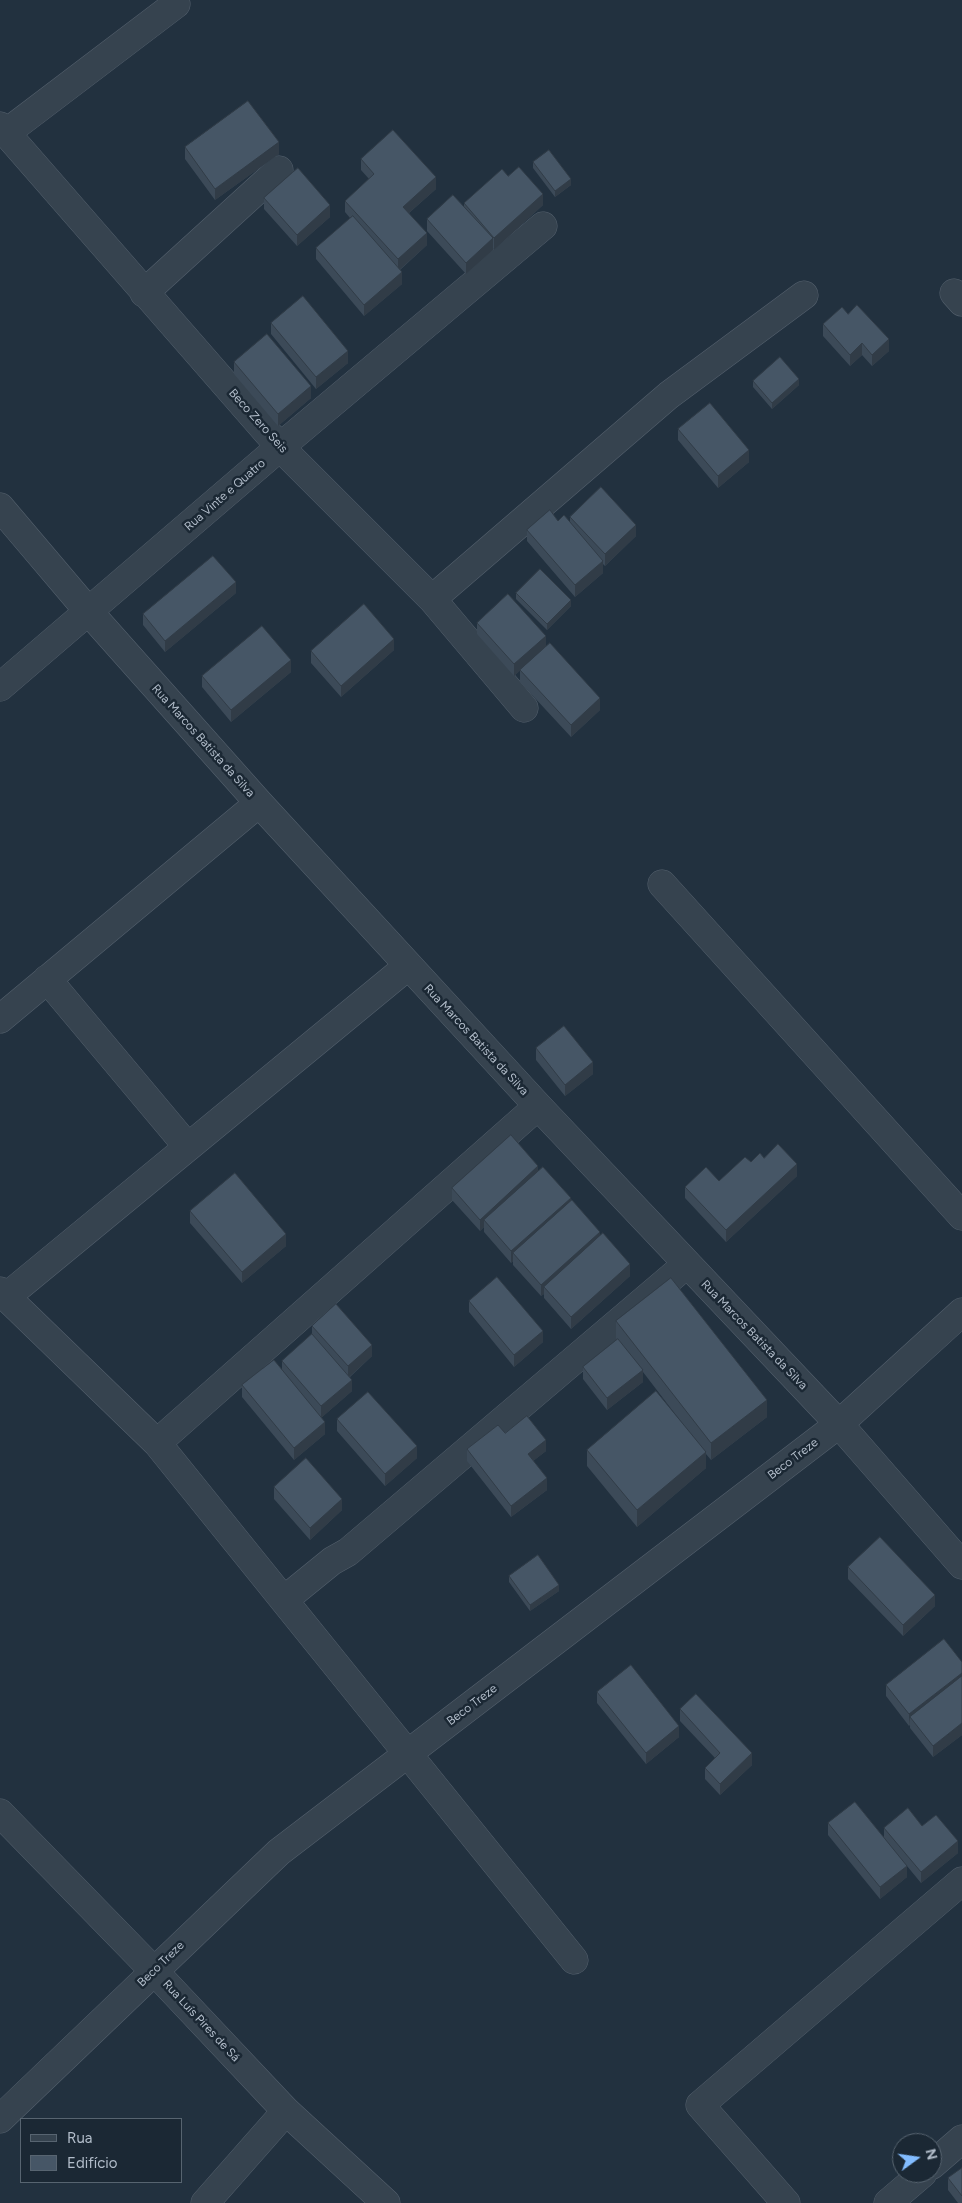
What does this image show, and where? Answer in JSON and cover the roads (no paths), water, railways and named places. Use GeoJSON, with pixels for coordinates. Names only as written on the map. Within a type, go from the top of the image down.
{"type":"FeatureCollection","features":[{"type":"Feature","properties":{"kind":"street"},"geometry":{"type":"LineString","coordinates":[[3,130],[176,4]]}},
{"type":"Feature","properties":{"kind":"street","name":"Beco Zero Seis"},"geometry":{"type":"LineString","coordinates":[[3,130],[280,447],[432,599],[524,708]]}},
{"type":"Feature","properties":{"kind":"street"},"geometry":{"type":"LineString","coordinates":[[144,293],[279,170]]}},
{"type":"Feature","properties":{"kind":"street","name":"Rua Vinte e Quatro"},"geometry":{"type":"LineString","coordinates":[[0,687],[280,447],[543,226]]}},
{"type":"Feature","properties":{"kind":"street"},"geometry":{"type":"LineString","coordinates":[[432,599],[669,395],[804,295]]}},
{"type":"Feature","properties":{"kind":"street","name":"Rua Marcos Batista da Silva"},"geometry":{"type":"LineString","coordinates":[[0,507],[89,612],[259,803],[538,1106],[839,1424],[962,1565]]}},
{"type":"Feature","properties":{"kind":"street"},"geometry":{"type":"LineString","coordinates":[[0,1019],[259,803]]}},
{"type":"Feature","properties":{"kind":"street"},"geometry":{"type":"LineString","coordinates":[[662,884],[962,1216]]}},
{"type":"Feature","properties":{"kind":"street"},"geometry":{"type":"LineString","coordinates":[[408,966],[3,1294],[157,1443],[574,1960]]}},
{"type":"Feature","properties":{"kind":"street"},"geometry":{"type":"LineString","coordinates":[[47,979],[188,1146]]}},
{"type":"Feature","properties":{"kind":"street"},"geometry":{"type":"LineString","coordinates":[[157,1443],[538,1106]]}},
{"type":"Feature","properties":{"kind":"street"},"geometry":{"type":"LineString","coordinates":[[284,1600],[332,1561],[348,1552],[687,1264]]}},
{"type":"Feature","properties":{"kind":"street","name":"Beco Treze"},"geometry":{"type":"LineString","coordinates":[[0,2119],[279,1852],[839,1424],[962,1312]]}},
{"type":"Feature","properties":{"kind":"street","name":"Rua Luís Pires de Sá"},"geometry":{"type":"LineString","coordinates":[[0,1813],[154,1971],[286,2111],[386,2203]]}},
{"type":"Feature","properties":{"kind":"street"},"geometry":{"type":"LineString","coordinates":[[786,2203],[700,2105],[962,1881]]}},
{"type":"Feature","properties":{"kind":"street"},"geometry":{"type":"LineString","coordinates":[[205,2203],[286,2111]]}},
{"type":"Feature","properties":{"kind":"street"},"geometry":{"type":"LineString","coordinates":[[942,2156],[962,2138]]}},
{"type":"Feature","properties":{"kind":"street"},"geometry":{"type":"LineString","coordinates":[[888,2203],[911,2183]]}}]}
